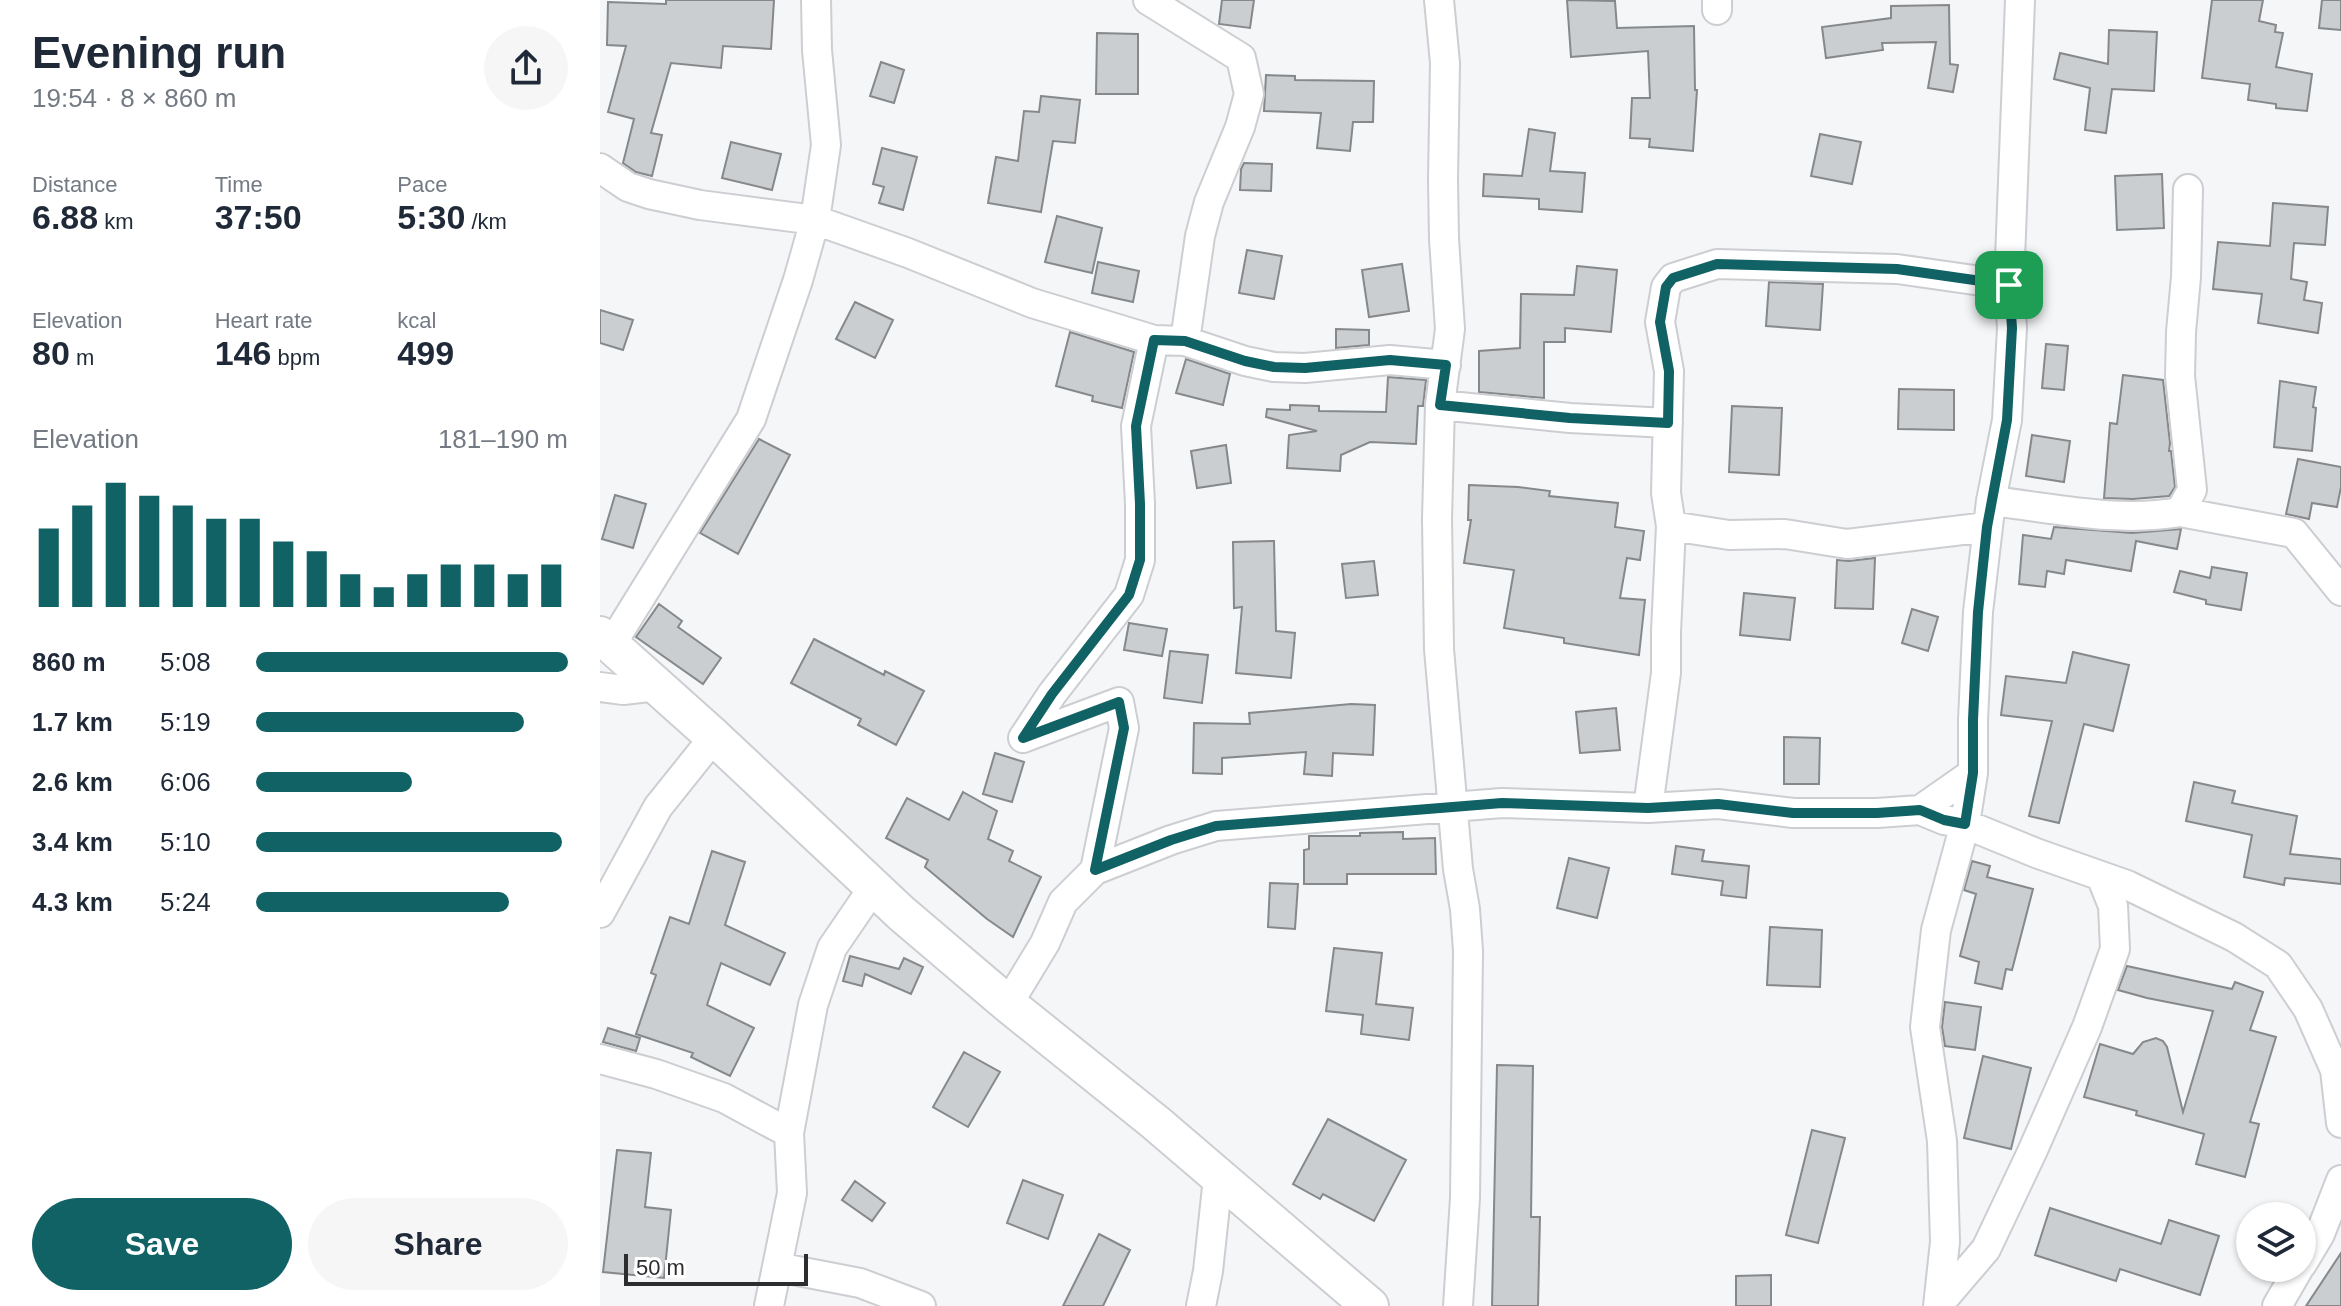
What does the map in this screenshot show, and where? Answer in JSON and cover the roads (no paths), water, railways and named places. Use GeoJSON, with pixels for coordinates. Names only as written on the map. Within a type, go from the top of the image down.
{"type":"FeatureCollection","features":[{"type":"Feature","properties":{"kind":"main road"},"geometry":{"type":"LineString","coordinates":[[606,640],[714,737],[873,888],[1370,1306]]}},
{"type":"Feature","properties":{"kind":"street"},"geometry":{"type":"LineString","coordinates":[[606,640],[751,419],[798,280],[815,220],[826,145],[817,50],[816,0]]}},
{"type":"Feature","properties":{"kind":"street"},"geometry":{"type":"LineString","coordinates":[[1148,0],[1241,58],[1249,94],[1200,236],[1185,341]]}},
{"type":"Feature","properties":{"kind":"street"},"geometry":{"type":"LineString","coordinates":[[1439,0],[1445,63],[1443,194],[1450,329],[1440,405],[1437,519],[1439,649],[1458,869],[1467,931],[1468,976],[1465,1198],[1458,1306]]}},
{"type":"Feature","properties":{"kind":"street"},"geometry":{"type":"LineString","coordinates":[[1938,1305],[1945,1242],[1942,1141],[1925,1027],[1936,930],[1965,824],[1973,773],[1978,612],[1989,514],[2007,420],[2020,0]]}},
{"type":"Feature","properties":{"kind":"street"},"geometry":{"type":"LineString","coordinates":[[600,168],[628,187],[649,194],[700,205],[815,220],[908,253],[1032,303],[1154,340],[1185,341],[1274,367],[1305,368],[1390,360],[1446,365]]}},
{"type":"Feature","properties":{"kind":"street"},"geometry":{"type":"LineString","coordinates":[[2180,512],[2192,490],[2180,376],[2188,189]]}},
{"type":"Feature","properties":{"kind":"street"},"geometry":{"type":"LineString","coordinates":[[1648,808],[1666,673],[1671,526],[1666,493],[1669,371],[1660,322],[1666,287],[1673,278],[1717,264],[1897,269],[2009,285]]}},
{"type":"Feature","properties":{"kind":"street"},"geometry":{"type":"LineString","coordinates":[[1095,870],[1124,728],[1119,702],[1023,738],[1052,694],[1129,595],[1140,560],[1136,426],[1154,340]]}},
{"type":"Feature","properties":{"kind":"street"},"geometry":{"type":"LineString","coordinates":[[1440,405],[1570,418],[1668,423]]}},
{"type":"Feature","properties":{"kind":"street"},"geometry":{"type":"LineString","coordinates":[[1671,526],[1729,535],[1785,534],[1847,544],[1989,514],[2156,516],[2180,512],[2294,533],[2341,591]]}},
{"type":"Feature","properties":{"kind":"street"},"geometry":{"type":"LineString","coordinates":[[600,687],[623,690],[658,686]]}},
{"type":"Feature","properties":{"kind":"street"},"geometry":{"type":"LineString","coordinates":[[600,913],[658,807],[714,737]]}},
{"type":"Feature","properties":{"kind":"street"},"geometry":{"type":"LineString","coordinates":[[1920,810],[1973,773]]}},
{"type":"Feature","properties":{"kind":"street"},"geometry":{"type":"LineString","coordinates":[[1008,1004],[1045,943],[1063,902],[1095,870],[1216,826],[1502,803],[1648,808],[1718,804],[1793,813],[1920,810],[2127,885],[2234,937],[2278,965],[2308,1009],[2335,1070],[2341,1123]]}},
{"type":"Feature","properties":{"kind":"street"},"geometry":{"type":"LineString","coordinates":[[1938,1305],[1986,1249],[2087,1027],[2115,949],[2113,906],[2101,876]]}},
{"type":"Feature","properties":{"kind":"street"},"geometry":{"type":"LineString","coordinates":[[769,1306],[792,1193],[789,1133],[813,1005],[832,948],[873,888]]}},
{"type":"Feature","properties":{"kind":"street"},"geometry":{"type":"LineString","coordinates":[[2315,1026],[2341,1043]]}},
{"type":"Feature","properties":{"kind":"street"},"geometry":{"type":"LineString","coordinates":[[600,1059],[656,1074],[724,1098],[789,1133]]}},
{"type":"Feature","properties":{"kind":"street"},"geometry":{"type":"LineString","coordinates":[[1201,1306],[1218,1178]]}},
{"type":"Feature","properties":{"kind":"street"},"geometry":{"type":"LineString","coordinates":[[2316,1241],[2341,1180]]}},
{"type":"Feature","properties":{"kind":"street"},"geometry":{"type":"LineString","coordinates":[[777,1267],[860,1283],[921,1306]]}},
{"type":"Feature","properties":{"kind":"street"},"geometry":{"type":"LineString","coordinates":[[2277,1306],[2291,1282]]}}]}
